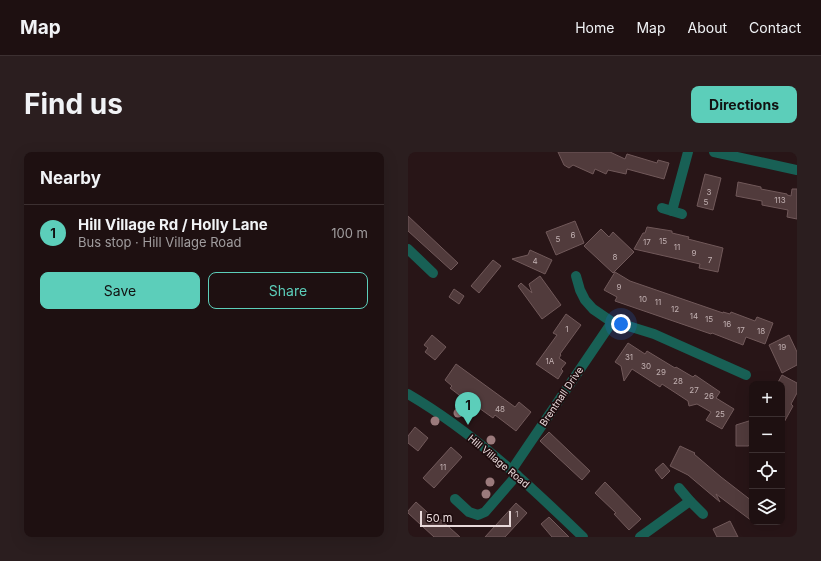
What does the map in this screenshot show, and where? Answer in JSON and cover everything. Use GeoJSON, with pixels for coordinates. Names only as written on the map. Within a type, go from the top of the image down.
{"type":"FeatureCollection","features":[{"type":"Feature","properties":{"kind":"street"},"geometry":{"type":"LineString","coordinates":[[682,214],[667,209],[688,152]]}},
{"type":"Feature","properties":{"kind":"street"},"geometry":{"type":"LineString","coordinates":[[714,152],[732,154],[797,170]]}},
{"type":"Feature","properties":{"kind":"street"},"geometry":{"type":"LineString","coordinates":[[408,250],[433,273]]}},
{"type":"Feature","properties":{"kind":"street"},"geometry":{"type":"LineString","coordinates":[[576,276],[585,300],[594,309],[612,322],[654,334],[746,375]]}},
{"type":"Feature","properties":{"kind":"street","name":"Brentnall Drive"},"geometry":{"type":"LineString","coordinates":[[455,499],[469,512],[478,515],[485,512],[514,473],[612,322]]}},
{"type":"Feature","properties":{"kind":"street","name":"Hill Village Road"},"geometry":{"type":"LineString","coordinates":[[408,394],[433,409],[452,423],[514,473],[553,507],[583,537]]}},
{"type":"Feature","properties":{"kind":"street"},"geometry":{"type":"LineString","coordinates":[[679,488],[703,514]]}},
{"type":"Feature","properties":{"kind":"street"},"geometry":{"type":"LineString","coordinates":[[640,537],[690,501]]}},
{"type":"Feature","properties":{"kind":"building"},"geometry":{"type":"Polygon","coordinates":[[[558,152],[610,152],[625,159],[627,154],[657,163],[658,160],[669,163],[664,179],[627,169],[626,174],[608,170],[606,174],[595,169],[593,174],[573,165],[569,168],[564,165],[558,152]]]}},
{"type":"Feature","properties":{"kind":"building"},"geometry":{"type":"Polygon","coordinates":[[[705,174],[721,178],[713,210],[697,206],[705,174]]]}},
{"type":"Feature","properties":{"kind":"building"},"geometry":{"type":"Polygon","coordinates":[[[738,182],[791,196],[792,189],[797,189],[797,219],[787,217],[788,210],[762,205],[762,201],[736,196],[738,182]]]}},
{"type":"Feature","properties":{"kind":"building"},"geometry":{"type":"Polygon","coordinates":[[[408,216],[458,263],[451,270],[408,231],[408,216]]]}},
{"type":"Feature","properties":{"kind":"building"},"geometry":{"type":"Polygon","coordinates":[[[575,221],[584,243],[556,255],[546,232],[575,221]]]}},
{"type":"Feature","properties":{"kind":"building"},"geometry":{"type":"Polygon","coordinates":[[[647,227],[672,231],[672,233],[689,237],[688,239],[723,248],[718,272],[699,268],[700,264],[634,249],[643,233],[645,233],[647,227]]]}},
{"type":"Feature","properties":{"kind":"building"},"geometry":{"type":"Polygon","coordinates":[[[601,229],[609,237],[613,232],[634,252],[613,273],[584,246],[601,229]]]}},
{"type":"Feature","properties":{"kind":"building"},"geometry":{"type":"Polygon","coordinates":[[[530,250],[552,260],[545,274],[512,259],[528,255],[530,250]]]}},
{"type":"Feature","properties":{"kind":"building"},"geometry":{"type":"Polygon","coordinates":[[[493,260],[501,266],[479,293],[471,286],[493,260]]]}},
{"type":"Feature","properties":{"kind":"building"},"geometry":{"type":"Polygon","coordinates":[[[615,272],[630,281],[723,313],[730,314],[731,312],[755,321],[757,317],[773,323],[765,344],[746,337],[743,345],[712,333],[711,334],[615,301],[617,297],[604,290],[615,272]]]}},
{"type":"Feature","properties":{"kind":"building"},"geometry":{"type":"Polygon","coordinates":[[[540,276],[561,305],[542,319],[518,286],[521,283],[532,293],[529,284],[540,276]]]}},
{"type":"Feature","properties":{"kind":"building"},"geometry":{"type":"Polygon","coordinates":[[[454,289],[464,296],[459,304],[449,297],[454,289]]]}},
{"type":"Feature","properties":{"kind":"building"},"geometry":{"type":"Polygon","coordinates":[[[566,314],[581,325],[560,354],[561,355],[559,358],[566,363],[561,369],[563,371],[558,379],[536,364],[557,335],[553,333],[566,314]]]}},
{"type":"Feature","properties":{"kind":"building"},"geometry":{"type":"Polygon","coordinates":[[[432,335],[446,347],[435,360],[425,352],[428,348],[424,345],[432,335]]]}},
{"type":"Feature","properties":{"kind":"building"},"geometry":{"type":"Polygon","coordinates":[[[789,335],[797,352],[797,365],[782,373],[769,345],[789,335]]]}},
{"type":"Feature","properties":{"kind":"building"},"geometry":{"type":"Polygon","coordinates":[[[628,343],[645,354],[647,351],[693,377],[695,375],[720,392],[716,398],[734,409],[722,429],[706,420],[711,412],[697,404],[689,406],[688,401],[662,384],[660,387],[632,369],[624,381],[621,366],[615,362],[628,343]]]}},
{"type":"Feature","properties":{"kind":"building"},"geometry":{"type":"Polygon","coordinates":[[[456,364],[515,407],[519,402],[531,412],[516,431],[495,415],[493,418],[479,408],[481,406],[466,394],[463,398],[450,388],[452,386],[445,380],[456,364]]]}},
{"type":"Feature","properties":{"kind":"building"},"geometry":{"type":"Polygon","coordinates":[[[782,375],[797,383],[797,393],[791,404],[793,406],[785,421],[785,381],[779,381],[782,375]]]}},
{"type":"Feature","properties":{"kind":"building"},"geometry":{"type":"Polygon","coordinates":[[[749,421],[749,446],[736,446],[736,425],[749,421]]]}},
{"type":"Feature","properties":{"kind":"building"},"geometry":{"type":"Polygon","coordinates":[[[415,427],[428,438],[418,451],[408,443],[408,436],[415,427]]]}},
{"type":"Feature","properties":{"kind":"building"},"geometry":{"type":"Polygon","coordinates":[[[549,432],[590,471],[582,480],[540,441],[549,432]]]}},
{"type":"Feature","properties":{"kind":"building"},"geometry":{"type":"Polygon","coordinates":[[[680,446],[695,453],[694,454],[721,477],[749,499],[749,519],[716,494],[720,502],[688,475],[670,466],[680,446]]]}},
{"type":"Feature","properties":{"kind":"building"},"geometry":{"type":"Polygon","coordinates":[[[451,447],[462,457],[434,488],[423,478],[451,447]]]}},
{"type":"Feature","properties":{"kind":"building"},"geometry":{"type":"Polygon","coordinates":[[[663,463],[670,471],[662,479],[655,470],[663,463]]]}},
{"type":"Feature","properties":{"kind":"building"},"geometry":{"type":"Polygon","coordinates":[[[605,482],[641,519],[629,530],[614,514],[616,513],[595,493],[605,482]]]}},
{"type":"Feature","properties":{"kind":"building"},"geometry":{"type":"Polygon","coordinates":[[[416,502],[438,522],[440,519],[460,537],[434,537],[408,513],[416,502]]]}},
{"type":"Feature","properties":{"kind":"building"},"geometry":{"type":"Polygon","coordinates":[[[516,503],[527,513],[505,537],[485,537],[516,503]]]}},
{"type":"Feature","properties":{"kind":"building"},"geometry":{"type":"Polygon","coordinates":[[[549,517],[569,537],[552,537],[541,524],[549,517]]]}},
{"type":"Feature","properties":{"kind":"building"},"geometry":{"type":"Polygon","coordinates":[[[730,521],[738,537],[717,537],[713,529],[730,521]]]}},
{"type":"Feature","properties":{"kind":"place","name":"Hill Village Rd / Holly Lane"},"geometry":{"type":"Point","coordinates":[468,425]}}]}
